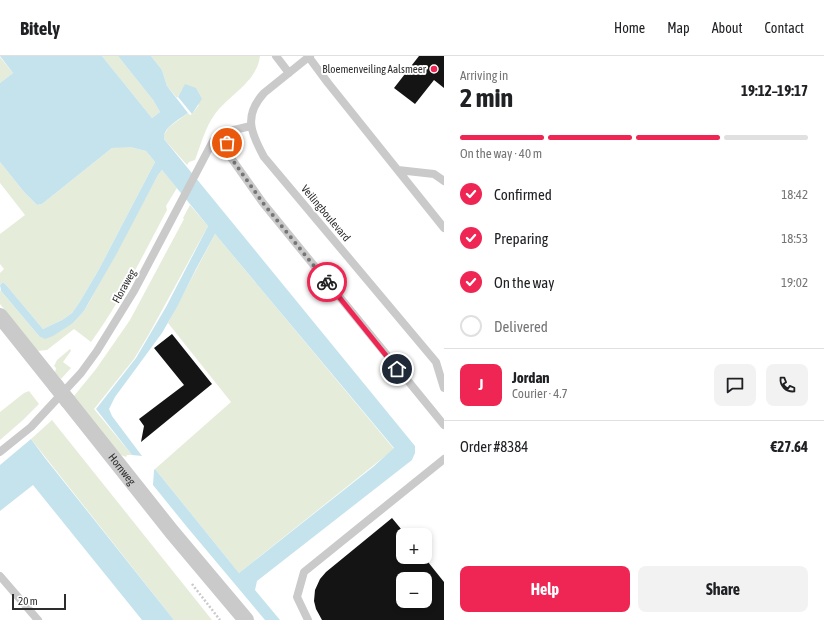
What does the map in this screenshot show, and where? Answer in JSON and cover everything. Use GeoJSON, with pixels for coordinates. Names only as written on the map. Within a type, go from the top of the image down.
{"type":"FeatureCollection","features":[{"type":"Feature","properties":{"kind":"street","name":"Hornweg"},"geometry":{"type":"LineString","coordinates":[[0,316],[172,532],[246,620]]}},
{"type":"Feature","properties":{"kind":"lane"},"geometry":{"type":"LineString","coordinates":[[276,56],[289,73]]}},
{"type":"Feature","properties":{"kind":"lane"},"geometry":{"type":"LineString","coordinates":[[444,228],[328,83],[309,56],[264,93],[259,99],[252,115],[251,126],[225,132],[229,155],[263,203],[444,425]]}},
{"type":"Feature","properties":{"kind":"lane","name":"Veilingboulevard"},"geometry":{"type":"LineString","coordinates":[[251,126],[264,157],[436,362],[444,388]]}},
{"type":"Feature","properties":{"kind":"lane","name":"Floraweg"},"geometry":{"type":"LineString","coordinates":[[0,452],[31,427],[81,373],[97,351],[134,291],[199,166],[214,141],[225,132]]}},
{"type":"Feature","properties":{"kind":"lane"},"geometry":{"type":"LineString","coordinates":[[398,170],[434,174],[444,181]]}},
{"type":"Feature","properties":{"kind":"lane"},"geometry":{"type":"LineString","coordinates":[[308,620],[297,597],[304,572],[444,459]]}},
{"type":"Feature","properties":{"kind":"lane"},"geometry":{"type":"LineString","coordinates":[[0,576],[38,620]]}},
{"type":"Feature","properties":{"kind":"path"},"geometry":{"type":"LineString","coordinates":[[187,579],[220,620]]}},
{"type":"Feature","properties":{"kind":"green space"},"geometry":{"type":"Polygon","coordinates":[[[102,56],[118,56],[153,100],[160,112],[152,118],[102,56]]]}},
{"type":"Feature","properties":{"kind":"green space"},"geometry":{"type":"Polygon","coordinates":[[[151,56],[260,56],[258,65],[248,81],[215,114],[206,130],[195,160],[189,162],[187,165],[164,139],[164,135],[169,127],[188,113],[190,115],[192,114],[199,105],[181,90],[177,98],[167,86],[162,70],[151,56]]]}},
{"type":"Feature","properties":{"kind":"green space"},"geometry":{"type":"Polygon","coordinates":[[[0,57],[13,73],[0,83],[0,57]]]}},
{"type":"Feature","properties":{"kind":"green space"},"geometry":{"type":"Polygon","coordinates":[[[130,147],[146,151],[155,162],[98,271],[79,303],[72,313],[62,320],[43,329],[7,286],[3,282],[0,285],[0,273],[4,269],[0,264],[0,234],[25,215],[0,183],[0,162],[24,192],[37,205],[42,204],[112,148],[130,147]]]}},
{"type":"Feature","properties":{"kind":"green space"},"geometry":{"type":"Polygon","coordinates":[[[162,170],[177,188],[166,206],[167,210],[131,278],[91,342],[74,329],[47,350],[37,351],[0,304],[0,290],[39,336],[73,323],[84,311],[90,301],[162,170]]]}},
{"type":"Feature","properties":{"kind":"green space"},"geometry":{"type":"Polygon","coordinates":[[[190,205],[208,226],[134,359],[94,409],[132,455],[127,455],[126,457],[121,455],[89,417],[74,396],[96,369],[130,320],[190,205]]]}},
{"type":"Feature","properties":{"kind":"green space"},"geometry":{"type":"Polygon","coordinates":[[[215,234],[394,449],[239,573],[155,469],[231,402],[168,323],[215,234]]]}},
{"type":"Feature","properties":{"kind":"green space"},"geometry":{"type":"Polygon","coordinates":[[[70,349],[71,351],[63,362],[71,368],[61,379],[55,372],[56,368],[54,366],[57,360],[70,349]]]}},
{"type":"Feature","properties":{"kind":"green space"},"geometry":{"type":"Polygon","coordinates":[[[29,391],[39,404],[0,440],[0,412],[24,393],[29,391]]]}},
{"type":"Feature","properties":{"kind":"green space"},"geometry":{"type":"Polygon","coordinates":[[[52,420],[212,620],[174,620],[31,439],[52,420]]]}},
{"type":"Feature","properties":{"kind":"water"},"geometry":{"type":"Polygon","coordinates":[[[0,56],[102,56],[152,118],[160,112],[153,100],[118,56],[151,56],[162,70],[167,86],[188,113],[169,127],[164,135],[164,139],[415,446],[415,453],[412,460],[257,581],[255,590],[280,620],[265,620],[153,485],[154,470],[155,469],[239,573],[373,467],[394,448],[215,234],[162,333],[115,397],[109,409],[112,416],[142,456],[132,455],[96,409],[136,358],[166,307],[208,226],[162,170],[84,311],[73,323],[53,336],[45,339],[39,336],[1,291],[0,285],[3,282],[7,286],[43,329],[62,320],[72,313],[98,271],[155,162],[146,151],[130,147],[112,148],[42,204],[37,205],[24,192],[0,162],[0,83],[13,73],[0,56]]]}},
{"type":"Feature","properties":{"kind":"water"},"geometry":{"type":"Polygon","coordinates":[[[185,84],[196,88],[202,99],[192,114],[178,97],[185,84]]]}},
{"type":"Feature","properties":{"kind":"water"},"geometry":{"type":"Polygon","coordinates":[[[31,439],[174,620],[142,620],[33,485],[0,511],[0,465],[31,439]]]}},
{"type":"Feature","properties":{"kind":"building"},"geometry":{"type":"Polygon","coordinates":[[[419,56],[444,56],[444,88],[434,80],[415,104],[394,88],[419,56]]]}},
{"type":"Feature","properties":{"kind":"building"},"geometry":{"type":"Polygon","coordinates":[[[172,334],[212,384],[141,442],[144,426],[139,419],[184,385],[154,348],[172,334]]]}},
{"type":"Feature","properties":{"kind":"building"},"geometry":{"type":"Polygon","coordinates":[[[392,518],[400,528],[396,528],[396,564],[430,564],[444,582],[444,620],[322,620],[316,609],[314,601],[315,590],[320,579],[326,572],[392,518]]]}},
{"type":"Feature","properties":{"kind":"way so far"},"geometry":{"type":"LineString","coordinates":[[227,143],[229,155],[263,203],[327,282]]}},
{"type":"Feature","properties":{"kind":"place","name":"Bloemenveiling Aalsmeer"},"geometry":{"type":"Point","coordinates":[434,69]}},
{"type":"Feature","properties":{"kind":"route"},"geometry":{"type":"LineString","coordinates":[[327,282],[397,369]]}}]}
